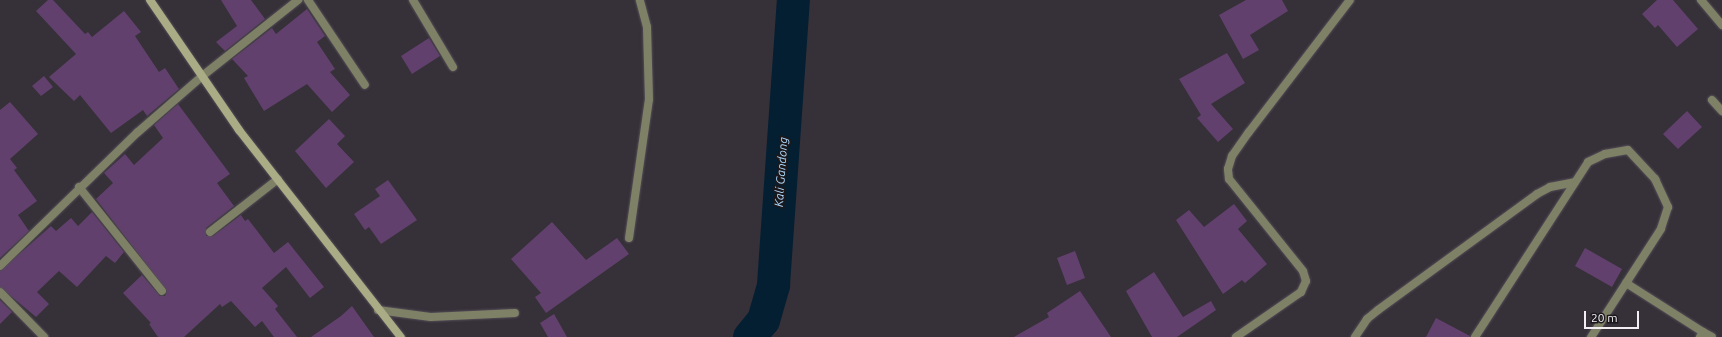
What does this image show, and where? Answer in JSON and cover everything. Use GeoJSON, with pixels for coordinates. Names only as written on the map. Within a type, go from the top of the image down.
{"type":"FeatureCollection","features":[{"type":"Feature","properties":{"kind":"main road"},"geometry":{"type":"LineString","coordinates":[[150,0],[201,77],[400,337]]}},
{"type":"Feature","properties":{"kind":"street"},"geometry":{"type":"LineString","coordinates":[[0,266],[79,187],[201,77],[298,0]]}},
{"type":"Feature","properties":{"kind":"street"},"geometry":{"type":"LineString","coordinates":[[308,0],[365,85]]}},
{"type":"Feature","properties":{"kind":"street"},"geometry":{"type":"LineString","coordinates":[[413,0],[453,67]]}},
{"type":"Feature","properties":{"kind":"street"},"geometry":{"type":"LineString","coordinates":[[629,238],[649,99],[647,27],[640,0]]}},
{"type":"Feature","properties":{"kind":"street"},"geometry":{"type":"LineString","coordinates":[[1236,337],[1301,292],[1306,281],[1303,271],[1229,179],[1228,169],[1232,156],[1350,0]]}},
{"type":"Feature","properties":{"kind":"street"},"geometry":{"type":"LineString","coordinates":[[1701,0],[1722,25]]}},
{"type":"Feature","properties":{"kind":"street"},"geometry":{"type":"LineString","coordinates":[[1712,100],[1722,111]]}},
{"type":"Feature","properties":{"kind":"street"},"geometry":{"type":"LineString","coordinates":[[1475,337],[1588,162],[1605,154],[1628,150],[1655,179],[1668,207],[1661,228],[1591,337]]}},
{"type":"Feature","properties":{"kind":"street"},"geometry":{"type":"LineString","coordinates":[[210,232],[278,179]]}},
{"type":"Feature","properties":{"kind":"street"},"geometry":{"type":"LineString","coordinates":[[1355,337],[1367,319],[1378,310],[1537,194],[1550,187],[1575,182]]}},
{"type":"Feature","properties":{"kind":"street"},"geometry":{"type":"LineString","coordinates":[[79,187],[162,292]]}},
{"type":"Feature","properties":{"kind":"street"},"geometry":{"type":"LineString","coordinates":[[1626,283],[1702,335],[1712,337]]}},
{"type":"Feature","properties":{"kind":"street"},"geometry":{"type":"LineString","coordinates":[[0,292],[44,337]]}},
{"type":"Feature","properties":{"kind":"street"},"geometry":{"type":"LineString","coordinates":[[378,310],[439,317],[515,313]]}},
{"type":"Feature","properties":{"kind":"building"},"geometry":{"type":"Polygon","coordinates":[[[48,0],[53,0],[85,34],[88,32],[92,37],[124,11],[141,32],[135,36],[159,72],[165,68],[179,89],[147,116],[143,110],[111,133],[80,95],[74,101],[49,77],[76,54],[36,11],[48,0]]]}},
{"type":"Feature","properties":{"kind":"building"},"geometry":{"type":"Polygon","coordinates":[[[221,0],[251,0],[265,19],[225,51],[216,42],[237,26],[221,0]]]}},
{"type":"Feature","properties":{"kind":"building"},"geometry":{"type":"Polygon","coordinates":[[[1246,0],[1282,0],[1288,11],[1250,35],[1259,50],[1243,59],[1219,15],[1246,0]]]}},
{"type":"Feature","properties":{"kind":"building"},"geometry":{"type":"Polygon","coordinates":[[[1657,0],[1673,0],[1698,29],[1677,47],[1658,25],[1655,28],[1642,14],[1657,0]]]}},
{"type":"Feature","properties":{"kind":"building"},"geometry":{"type":"Polygon","coordinates":[[[307,9],[325,36],[317,42],[335,69],[330,72],[350,95],[332,112],[307,84],[264,111],[244,78],[248,76],[232,59],[272,28],[276,34],[307,9]]]}},
{"type":"Feature","properties":{"kind":"building"},"geometry":{"type":"Polygon","coordinates":[[[429,38],[440,56],[412,74],[401,56],[429,38]]]}},
{"type":"Feature","properties":{"kind":"building"},"geometry":{"type":"Polygon","coordinates":[[[1227,53],[1245,83],[1211,104],[1233,129],[1218,142],[1197,118],[1201,115],[1179,79],[1227,53]]]}},
{"type":"Feature","properties":{"kind":"building"},"geometry":{"type":"Polygon","coordinates":[[[44,76],[53,87],[41,96],[32,86],[44,76]]]}},
{"type":"Feature","properties":{"kind":"building"},"geometry":{"type":"Polygon","coordinates":[[[10,102],[38,134],[10,159],[17,168],[14,170],[37,201],[18,215],[29,231],[0,258],[0,110],[10,102]]]}},
{"type":"Feature","properties":{"kind":"building"},"geometry":{"type":"Polygon","coordinates":[[[178,104],[230,174],[217,183],[234,206],[206,228],[206,236],[213,236],[241,215],[245,221],[248,219],[274,253],[288,242],[324,287],[310,298],[286,267],[262,288],[278,306],[275,309],[297,337],[274,337],[262,321],[255,327],[231,301],[222,307],[220,304],[184,337],[158,337],[149,324],[151,323],[123,293],[142,275],[160,296],[165,296],[167,291],[96,199],[113,183],[104,173],[125,154],[134,165],[163,138],[154,125],[178,104]]]}},
{"type":"Feature","properties":{"kind":"building"},"geometry":{"type":"Polygon","coordinates":[[[1687,111],[1702,127],[1678,149],[1663,134],[1687,111]]]}},
{"type":"Feature","properties":{"kind":"building"},"geometry":{"type":"Polygon","coordinates":[[[329,119],[345,136],[337,144],[354,162],[326,188],[295,151],[329,119]]]}},
{"type":"Feature","properties":{"kind":"building"},"geometry":{"type":"Polygon","coordinates":[[[388,180],[417,220],[381,244],[369,227],[365,230],[354,214],[380,196],[375,189],[388,180]]]}},
{"type":"Feature","properties":{"kind":"building"},"geometry":{"type":"Polygon","coordinates":[[[1234,204],[1247,221],[1238,229],[1267,264],[1245,283],[1242,280],[1223,294],[1176,220],[1189,210],[1204,227],[1234,204]]]}},
{"type":"Feature","properties":{"kind":"building"},"geometry":{"type":"Polygon","coordinates":[[[92,212],[124,252],[115,263],[106,256],[77,287],[59,271],[37,292],[49,304],[36,317],[0,287],[0,271],[51,226],[56,231],[71,218],[78,226],[92,212]]]}},
{"type":"Feature","properties":{"kind":"building"},"geometry":{"type":"Polygon","coordinates":[[[552,222],[586,260],[617,238],[629,254],[546,313],[535,297],[541,293],[511,259],[552,222]]]}},
{"type":"Feature","properties":{"kind":"building"},"geometry":{"type":"Polygon","coordinates":[[[1585,248],[1622,269],[1612,287],[1575,266],[1585,248]]]}},
{"type":"Feature","properties":{"kind":"building"},"geometry":{"type":"Polygon","coordinates":[[[1075,251],[1085,278],[1067,285],[1057,258],[1075,251]]]}},
{"type":"Feature","properties":{"kind":"building"},"geometry":{"type":"Polygon","coordinates":[[[1154,272],[1183,317],[1211,301],[1216,310],[1177,337],[1152,337],[1126,291],[1154,272]]]}},
{"type":"Feature","properties":{"kind":"building"},"geometry":{"type":"Polygon","coordinates":[[[1080,291],[1111,337],[1014,337],[1049,317],[1047,313],[1080,291]]]}},
{"type":"Feature","properties":{"kind":"building"},"geometry":{"type":"Polygon","coordinates":[[[0,300],[12,312],[0,324],[0,300]]]}},
{"type":"Feature","properties":{"kind":"building"},"geometry":{"type":"Polygon","coordinates":[[[352,306],[374,337],[311,337],[341,316],[352,306]]]}},
{"type":"Feature","properties":{"kind":"building"},"geometry":{"type":"Polygon","coordinates":[[[554,314],[567,337],[548,337],[540,323],[554,314]]]}},
{"type":"Feature","properties":{"kind":"building"},"geometry":{"type":"Polygon","coordinates":[[[1436,318],[1470,336],[1470,337],[1426,337],[1436,318]]]}},
{"type":"Feature","properties":{"kind":"waterway","name":"Kali Gandong"},"geometry":{"type":"LineString","coordinates":[[749,337],[763,320],[773,284],[793,0]]}}]}
